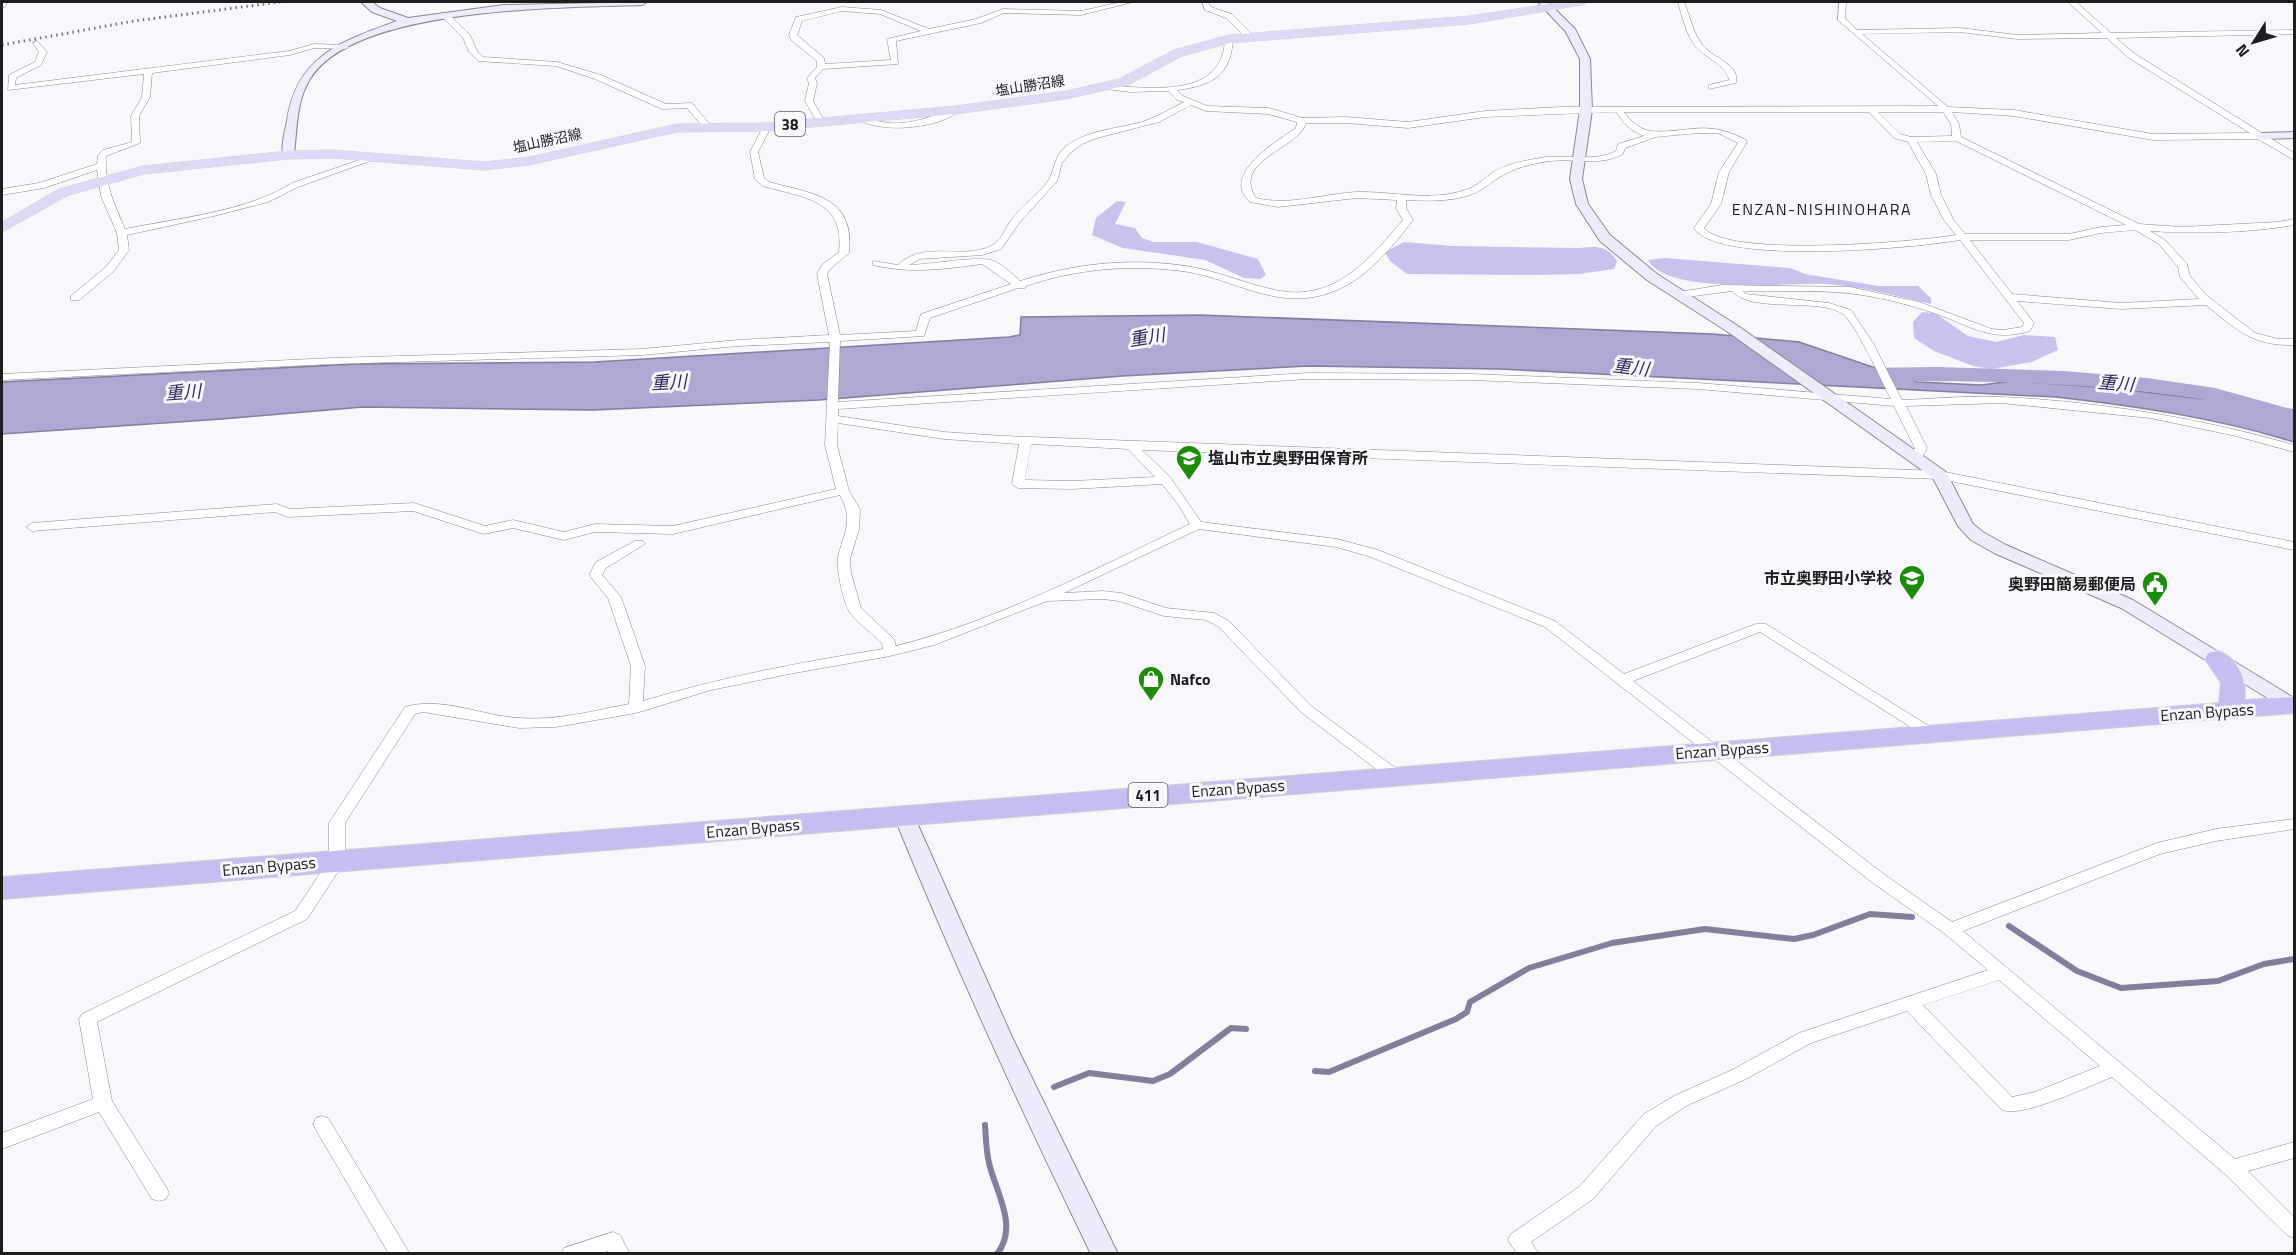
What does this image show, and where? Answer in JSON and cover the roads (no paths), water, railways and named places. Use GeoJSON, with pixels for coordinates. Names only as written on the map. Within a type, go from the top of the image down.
{"type":"FeatureCollection","features":[{"type":"Feature","properties":{"kind":"highway"},"geometry":{"type":"LineString","coordinates":[[2217,659],[2234,679],[2234,691],[2229,711]]}},
{"type":"Feature","properties":{"kind":"highway","name":"Enzan Bypass"},"geometry":{"type":"LineString","coordinates":[[2,888],[904,816],[1037,803],[2294,706]]}},
{"type":"Feature","properties":{"kind":"main road","name":"塩山勝沼線"},"geometry":{"type":"LineString","coordinates":[[2,228],[64,192],[103,173],[288,155],[332,154],[485,166],[529,161],[677,128],[767,127],[820,120],[956,110],[1109,87],[1138,76],[1178,53],[1229,39],[1469,20],[1546,4],[1582,2]]}},
{"type":"Feature","properties":{"kind":"street"},"geometry":{"type":"LineString","coordinates":[[366,2],[376,10],[407,21]]}},
{"type":"Feature","properties":{"kind":"street"},"geometry":{"type":"LineString","coordinates":[[288,155],[297,99],[304,80],[318,63],[345,47],[407,21],[445,15],[504,8],[642,2]]}},
{"type":"Feature","properties":{"kind":"street"},"geometry":{"type":"LineString","coordinates":[[820,67],[895,62],[890,41],[978,21],[1003,11],[1081,13],[1129,2]]}},
{"type":"Feature","properties":{"kind":"street"},"geometry":{"type":"LineString","coordinates":[[1206,2],[1208,8],[1229,16],[1250,37]]}},
{"type":"Feature","properties":{"kind":"street"},"geometry":{"type":"LineString","coordinates":[[1682,2],[1690,35],[1706,54],[1732,71],[1734,76],[1733,81],[1712,87]]}},
{"type":"Feature","properties":{"kind":"street"},"geometry":{"type":"LineString","coordinates":[[1842,2],[1841,18],[1946,109],[1955,124],[1957,138]]}},
{"type":"Feature","properties":{"kind":"street"},"geometry":{"type":"LineString","coordinates":[[2072,2],[2132,56],[2295,157]]}},
{"type":"Feature","properties":{"kind":"street"},"geometry":{"type":"LineString","coordinates":[[1546,4],[1570,31],[1586,59],[1586,110],[1577,159],[1576,179],[1582,204],[1591,221],[1605,238],[1679,295],[1733,329],[1940,476],[1966,526],[1977,536],[2000,549],[2127,604],[2294,706]]}},
{"type":"Feature","properties":{"kind":"street"},"geometry":{"type":"LineString","coordinates":[[820,120],[809,101],[813,83],[811,78],[820,67],[821,60],[794,38],[798,20],[841,5],[886,12],[931,32]]}},
{"type":"Feature","properties":{"kind":"street"},"geometry":{"type":"LineString","coordinates":[[445,15],[467,37],[473,52],[481,58],[549,63],[580,71],[665,106],[689,105],[707,126]]}},
{"type":"Feature","properties":{"kind":"street"},"geometry":{"type":"LineString","coordinates":[[1855,32],[1960,30],[2017,37],[2295,32]]}},
{"type":"Feature","properties":{"kind":"street","name":"塩山勝沼線"},"geometry":{"type":"LineString","coordinates":[[1109,87],[1118,89],[1170,88],[1194,85],[1213,78],[1229,52],[1229,39]]}},
{"type":"Feature","properties":{"kind":"street"},"geometry":{"type":"LineString","coordinates":[[37,43],[43,52],[38,63],[12,77],[11,88],[284,54],[314,46],[345,47]]}},
{"type":"Feature","properties":{"kind":"street"},"geometry":{"type":"LineString","coordinates":[[75,298],[110,269],[124,250],[122,233],[106,196],[102,155],[136,143],[135,116],[146,97],[148,70]]}},
{"type":"Feature","properties":{"kind":"street"},"geometry":{"type":"LineString","coordinates":[[1170,88],[1189,103],[1222,110],[1269,111],[1302,121],[1346,120],[1408,125],[1494,113],[1618,109],[1946,109],[2014,113],[2152,137],[2295,135]]}},
{"type":"Feature","properties":{"kind":"street"},"geometry":{"type":"LineString","coordinates":[[900,268],[906,260],[916,256],[980,254],[995,249],[1016,220],[1054,179],[1055,171],[1068,151],[1089,137],[1157,120],[1189,103]]}},
{"type":"Feature","properties":{"kind":"street"},"geometry":{"type":"LineString","coordinates":[[1618,109],[1625,124],[1652,136]]}},
{"type":"Feature","properties":{"kind":"street"},"geometry":{"type":"LineString","coordinates":[[1872,110],[1897,136],[1911,140],[1957,138],[2138,227],[2162,242],[2183,266],[2185,277],[2209,302],[2251,335],[2278,342],[2295,342]]}},
{"type":"Feature","properties":{"kind":"street"},"geometry":{"type":"LineString","coordinates":[[1302,121],[1300,129],[1262,154],[1248,175],[1247,189],[1253,200],[1269,203],[1356,195],[1402,198],[1468,193],[1489,183],[1503,171],[1553,158],[1612,158],[1620,152],[1621,146],[1652,136],[1714,130],[1743,142],[1724,172],[1716,204],[1700,225],[1702,233],[1712,238],[1804,250],[1927,243],[1960,237],[2069,237],[2101,230],[2138,227],[2181,230],[2278,225],[2295,222]]}},
{"type":"Feature","properties":{"kind":"street"},"geometry":{"type":"LineString","coordinates":[[767,127],[754,152],[760,179],[766,184],[828,203],[841,219],[848,237],[844,253],[826,267],[822,274],[835,338],[831,445],[843,491],[854,509],[853,529],[844,559],[855,609],[889,642],[890,652]]}},
{"type":"Feature","properties":{"kind":"street"},"geometry":{"type":"LineString","coordinates":[[1679,295],[1706,289],[1868,292],[1939,311],[1975,328],[2007,333],[2018,332],[2029,323],[1960,237],[1936,195],[1931,174],[1911,140]]}},
{"type":"Feature","properties":{"kind":"street"},"geometry":{"type":"LineString","coordinates":[[122,233],[263,201],[288,192],[295,185],[378,158]]}},
{"type":"Feature","properties":{"kind":"street"},"geometry":{"type":"LineString","coordinates":[[2,192],[103,173]]}},
{"type":"Feature","properties":{"kind":"street"},"geometry":{"type":"LineString","coordinates":[[2,377],[320,361],[642,352],[920,334],[925,316],[1064,272],[1099,266],[1179,268],[1218,275],[1271,294],[1298,294],[1328,289],[1350,281],[1362,272],[1408,220],[1401,208],[1402,198]]}},
{"type":"Feature","properties":{"kind":"street"},"geometry":{"type":"LineString","coordinates":[[878,263],[900,268],[930,268],[982,261],[990,263],[1021,286]]}},
{"type":"Feature","properties":{"kind":"street"},"geometry":{"type":"LineString","coordinates":[[1735,289],[1743,297],[1829,306],[1847,312],[1868,343],[1921,448],[1919,453],[1913,457]]}},
{"type":"Feature","properties":{"kind":"street"},"geometry":{"type":"LineString","coordinates":[[2010,297],[2121,306],[2209,302]]}},
{"type":"Feature","properties":{"kind":"street"},"geometry":{"type":"LineString","coordinates":[[833,412],[1308,376],[1471,377],[1698,386],[1898,402],[2001,400],[2150,415],[2238,433],[2295,449]]}},
{"type":"Feature","properties":{"kind":"street"},"geometry":{"type":"LineString","coordinates":[[833,412],[962,438],[1940,476],[2295,546]]}},
{"type":"Feature","properties":{"kind":"street"},"geometry":{"type":"LineString","coordinates":[[1026,440],[1018,484],[1072,485],[1166,480]]}},
{"type":"Feature","properties":{"kind":"street"},"geometry":{"type":"LineString","coordinates":[[1131,446],[1166,480],[1187,506],[1197,525]]}},
{"type":"Feature","properties":{"kind":"street"},"geometry":{"type":"LineString","coordinates":[[32,527],[277,508],[288,513],[414,507],[484,530],[513,524],[564,536],[595,528],[673,530],[843,491]]}},
{"type":"Feature","properties":{"kind":"street"},"geometry":{"type":"LineString","coordinates":[[159,1193],[103,1102],[88,1019],[301,915],[337,861],[337,823],[410,710],[423,707],[519,723],[556,722],[636,708],[721,684],[839,659],[890,652],[929,642],[1043,598],[1197,525],[1337,543],[1372,554],[1550,624],[1624,679],[1713,752],[1950,929],[2003,972],[2232,1168],[2295,1229]]}},
{"type":"Feature","properties":{"kind":"street"},"geometry":{"type":"LineString","coordinates":[[636,708],[638,666],[614,597],[595,575],[601,565],[639,544]]}},
{"type":"Feature","properties":{"kind":"street"},"geometry":{"type":"LineString","coordinates":[[1043,598],[1103,595],[1121,597],[1164,612],[1209,616],[1224,624],[1306,709],[1397,777]]}},
{"type":"Feature","properties":{"kind":"street"},"geometry":{"type":"LineString","coordinates":[[1624,679],[1761,627],[1930,733]]}},
{"type":"Feature","properties":{"kind":"street"},"geometry":{"type":"LineString","coordinates":[[904,816],[959,950],[1061,1167],[1105,1254]]}},
{"type":"Feature","properties":{"kind":"street"},"geometry":{"type":"LineString","coordinates":[[1950,929],[2157,849],[2216,836],[2295,824]]}},
{"type":"Feature","properties":{"kind":"street"},"geometry":{"type":"LineString","coordinates":[[1529,1254],[1518,1240],[1586,1193],[1650,1120],[1680,1101],[1740,1074],[1805,1038],[2003,972]]}},
{"type":"Feature","properties":{"kind":"street"},"geometry":{"type":"LineString","coordinates":[[1911,1004],[2008,1105],[2036,1100],[2115,1068]]}},
{"type":"Feature","properties":{"kind":"street"},"geometry":{"type":"LineString","coordinates":[[2,1141],[103,1102]]}},
{"type":"Feature","properties":{"kind":"street"},"geometry":{"type":"LineString","coordinates":[[322,1124],[400,1254]]}},
{"type":"Feature","properties":{"kind":"street"},"geometry":{"type":"LineString","coordinates":[[2232,1168],[2295,1150]]}},
{"type":"Feature","properties":{"kind":"street"},"geometry":{"type":"LineString","coordinates":[[570,1254],[613,1241],[620,1254]]}},
{"type":"Feature","properties":{"kind":"water"},"geometry":{"type":"Polygon","coordinates":[[[1199,315],[1713,334],[1799,342],[1917,382],[1981,385],[2013,381],[2111,388],[2294,410],[2294,442],[2236,426],[2176,414],[2056,397],[1500,369],[1307,366],[1122,376],[819,400],[593,410],[363,407],[2,434],[2,382],[356,364],[595,362],[1009,337],[1020,335],[1021,317],[1199,315]]]}},
{"type":"Feature","properties":{"kind":"waterway","name":"重川"},"geometry":{"type":"LineString","coordinates":[[1854,375],[1979,375],[2063,378],[2147,385],[2201,392],[2294,417]]}},
{"type":"Feature","properties":{"kind":"waterway"},"geometry":{"type":"LineString","coordinates":[[1315,1071],[1329,1072],[1456,1019],[1467,1012],[1470,1002],[1529,968],[1612,943],[1705,929],[1794,939],[1813,935],[1870,914],[1912,917]]}},
{"type":"Feature","properties":{"kind":"waterway"},"geometry":{"type":"LineString","coordinates":[[2009,926],[2077,971],[2121,988],[2218,981],[2264,964],[2294,959]]}},
{"type":"Feature","properties":{"kind":"waterway"},"geometry":{"type":"LineString","coordinates":[[1054,1087],[1089,1073],[1153,1081],[1170,1074],[1231,1028],[1246,1029]]}},
{"type":"Feature","properties":{"kind":"waterway"},"geometry":{"type":"LineString","coordinates":[[985,1125],[989,1163],[1006,1221],[1006,1232],[997,1254]]}},
{"type":"Feature","properties":{"kind":"railway"},"geometry":{"type":"LineString","coordinates":[[2,45],[134,21],[280,2]]}},
{"type":"Feature","properties":{"kind":"place","name":"塩山市立奥野田保育所"},"geometry":{"type":"Point","coordinates":[1189,481]}},
{"type":"Feature","properties":{"kind":"place","name":"市立奥野田小学校"},"geometry":{"type":"Point","coordinates":[1912,601]}},
{"type":"Feature","properties":{"kind":"place","name":"奥野田簡易郵便局"},"geometry":{"type":"Point","coordinates":[2155,607]}},
{"type":"Feature","properties":{"kind":"place","name":"Nafco"},"geometry":{"type":"Point","coordinates":[1151,702]}},
{"type":"Feature","properties":{"kind":"district","name":"ENZAN-NISHINOHARA"},"geometry":{"type":"Point","coordinates":[1822,209]}}]}
